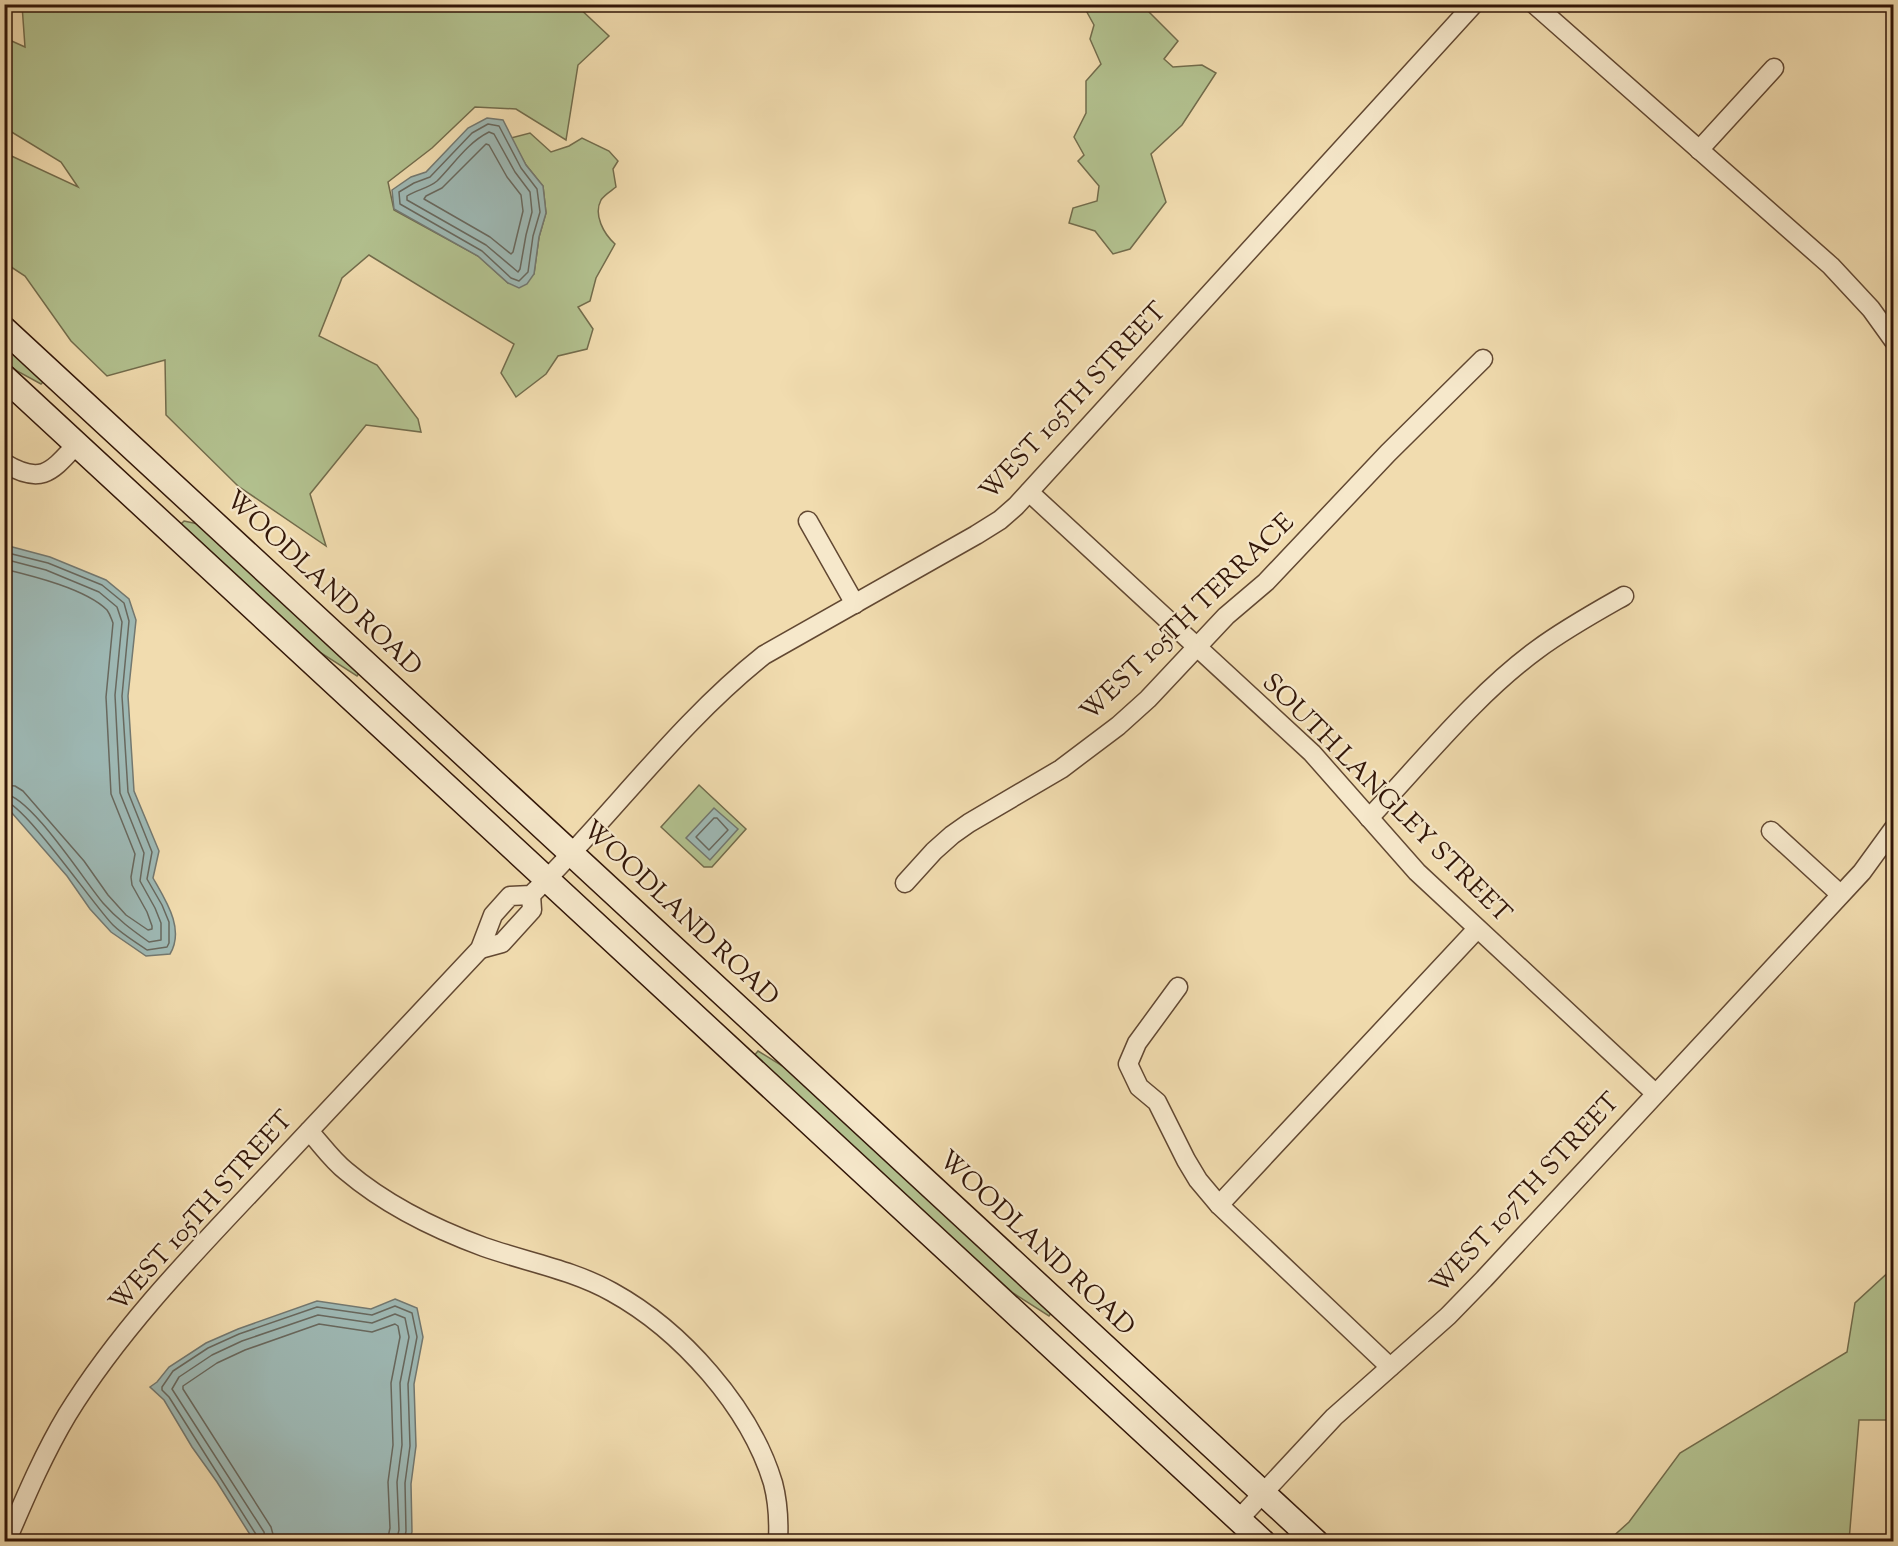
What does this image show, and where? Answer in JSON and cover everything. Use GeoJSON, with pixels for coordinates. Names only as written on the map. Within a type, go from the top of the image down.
{"type":"FeatureCollection","features":[{"type":"Feature","properties":{"kind":"main road","name":"WOODLAND ROAD"},"geometry":{"type":"LineString","coordinates":[[4,329],[1316,1542]]}},
{"type":"Feature","properties":{"kind":"main road"},"geometry":{"type":"LineString","coordinates":[[4,377],[120,484],[539,887],[1263,1542]]}},
{"type":"Feature","properties":{"kind":"main road"},"geometry":{"type":"LineString","coordinates":[[120,484],[182,493]]}},
{"type":"Feature","properties":{"kind":"street","name":"WEST 105TH STREET"},"geometry":{"type":"LineString","coordinates":[[480,949],[502,943],[532,910],[539,887],[735,678],[764,655],[1000,520],[1029,492],[1474,4]]}},
{"type":"Feature","properties":{"kind":"street"},"geometry":{"type":"LineString","coordinates":[[1534,4],[1831,266],[1871,309],[1893,340]]}},
{"type":"Feature","properties":{"kind":"street"},"geometry":{"type":"LineString","coordinates":[[1699,150],[1774,68]]}},
{"type":"Feature","properties":{"kind":"street","name":"WEST 105TH TERRACE"},"geometry":{"type":"LineString","coordinates":[[905,883],[952,835],[1061,769],[1118,726],[1148,699],[1226,616],[1266,582],[1388,453],[1483,359]]}},
{"type":"Feature","properties":{"kind":"street"},"geometry":{"type":"LineString","coordinates":[[4,463],[12,468],[37,475],[47,473],[77,444]]}},
{"type":"Feature","properties":{"kind":"street","name":"SOUTH LANGLEY STREET"},"geometry":{"type":"LineString","coordinates":[[1029,492],[1312,753],[1417,872],[1655,1093]]}},
{"type":"Feature","properties":{"kind":"street"},"geometry":{"type":"LineString","coordinates":[[808,521],[855,604]]}},
{"type":"Feature","properties":{"kind":"street"},"geometry":{"type":"LineString","coordinates":[[1369,818],[1508,673],[1566,629],[1623,596]]}},
{"type":"Feature","properties":{"kind":"street","name":"WEST 107TH STREET"},"geometry":{"type":"LineString","coordinates":[[1239,1519],[1334,1417],[1448,1316],[1477,1286],[1872,860],[1893,828]]}},
{"type":"Feature","properties":{"kind":"street"},"geometry":{"type":"LineString","coordinates":[[1771,831],[1840,894]]}},
{"type":"Feature","properties":{"kind":"street","name":"WEST 105TH STREET"},"geometry":{"type":"LineString","coordinates":[[6,1542],[37,1470],[67,1415],[94,1375],[143,1313],[200,1246],[480,949],[494,915],[510,896],[539,887]]}},
{"type":"Feature","properties":{"kind":"street"},"geometry":{"type":"LineString","coordinates":[[1220,1205],[1477,929]]}},
{"type":"Feature","properties":{"kind":"street"},"geometry":{"type":"LineString","coordinates":[[1178,987],[1137,1043],[1128,1064],[1138,1087],[1156,1102],[1198,1180],[1220,1205],[1390,1367]]}},
{"type":"Feature","properties":{"kind":"street"},"geometry":{"type":"LineString","coordinates":[[309,1131],[345,1171],[393,1205],[436,1227],[485,1247],[568,1274],[611,1292],[642,1310],[678,1340],[708,1372],[757,1444],[772,1483],[777,1504],[778,1542]]}},
{"type":"Feature","properties":{"kind":"green space"},"geometry":{"type":"Polygon","coordinates":[[[22,5],[576,5],[609,36],[578,65],[566,140],[516,109],[475,107],[432,148],[388,182],[394,210],[478,256],[508,283],[534,274],[539,237],[546,213],[543,186],[526,165],[511,138],[530,133],[551,152],[569,146],[582,138],[609,151],[618,161],[613,169],[616,187],[602,198],[598,212],[604,230],[615,244],[596,278],[590,301],[578,307],[593,329],[587,349],[558,356],[546,374],[516,397],[501,373],[514,344],[369,255],[342,278],[319,336],[377,365],[418,419],[421,432],[366,425],[310,494],[326,546],[238,486],[166,415],[165,360],[107,376],[71,341],[25,276],[5,263],[5,153],[78,187],[61,162],[5,128],[5,38],[25,47],[22,5]]]}},
{"type":"Feature","properties":{"kind":"green space"},"geometry":{"type":"Polygon","coordinates":[[[1083,5],[1142,5],[1178,41],[1164,59],[1173,67],[1202,65],[1216,73],[1182,125],[1151,154],[1166,202],[1130,249],[1113,254],[1095,231],[1069,223],[1073,208],[1097,201],[1099,186],[1078,161],[1084,155],[1074,137],[1086,113],[1086,81],[1101,64],[1090,39],[1094,25],[1083,5]]]}},
{"type":"Feature","properties":{"kind":"green space"},"geometry":{"type":"Polygon","coordinates":[[[4,343],[45,380],[41,384],[17,371],[5,361],[4,343]]]}},
{"type":"Feature","properties":{"kind":"green space"},"geometry":{"type":"Polygon","coordinates":[[[184,521],[198,524],[360,672],[357,676],[321,653],[181,524],[184,521]]]}},
{"type":"Feature","properties":{"kind":"green space"},"geometry":{"type":"Polygon","coordinates":[[[699,785],[746,829],[712,867],[704,867],[661,827],[699,785]]]}},
{"type":"Feature","properties":{"kind":"green space"},"geometry":{"type":"Polygon","coordinates":[[[758,1051],[794,1073],[1052,1312],[1049,1316],[1013,1293],[753,1057],[758,1051]]]}},
{"type":"Feature","properties":{"kind":"green space"},"geometry":{"type":"Polygon","coordinates":[[[1893,1268],[1893,1420],[1859,1420],[1849,1541],[1608,1541],[1629,1522],[1680,1453],[1847,1352],[1855,1303],[1893,1268]]]}},
{"type":"Feature","properties":{"kind":"water"},"geometry":{"type":"Polygon","coordinates":[[[487,118],[503,120],[526,165],[543,186],[546,213],[539,237],[534,274],[527,284],[519,288],[508,283],[478,256],[394,209],[392,190],[411,177],[426,172],[468,128],[487,118]]]}},
{"type":"Feature","properties":{"kind":"water"},"geometry":{"type":"Polygon","coordinates":[[[5,545],[50,557],[106,580],[129,599],[136,620],[128,696],[134,791],[159,851],[153,878],[175,925],[176,935],[170,954],[146,956],[111,932],[90,909],[67,876],[5,805],[5,545]]]}},
{"type":"Feature","properties":{"kind":"water"},"geometry":{"type":"Polygon","coordinates":[[[714,808],[738,829],[710,860],[686,838],[714,808]]]}},
{"type":"Feature","properties":{"kind":"water"},"geometry":{"type":"Polygon","coordinates":[[[395,1299],[417,1308],[423,1337],[414,1384],[416,1446],[411,1484],[412,1532],[409,1541],[254,1541],[164,1400],[150,1387],[169,1367],[206,1343],[238,1329],[317,1301],[371,1309],[395,1299]]]}}]}
